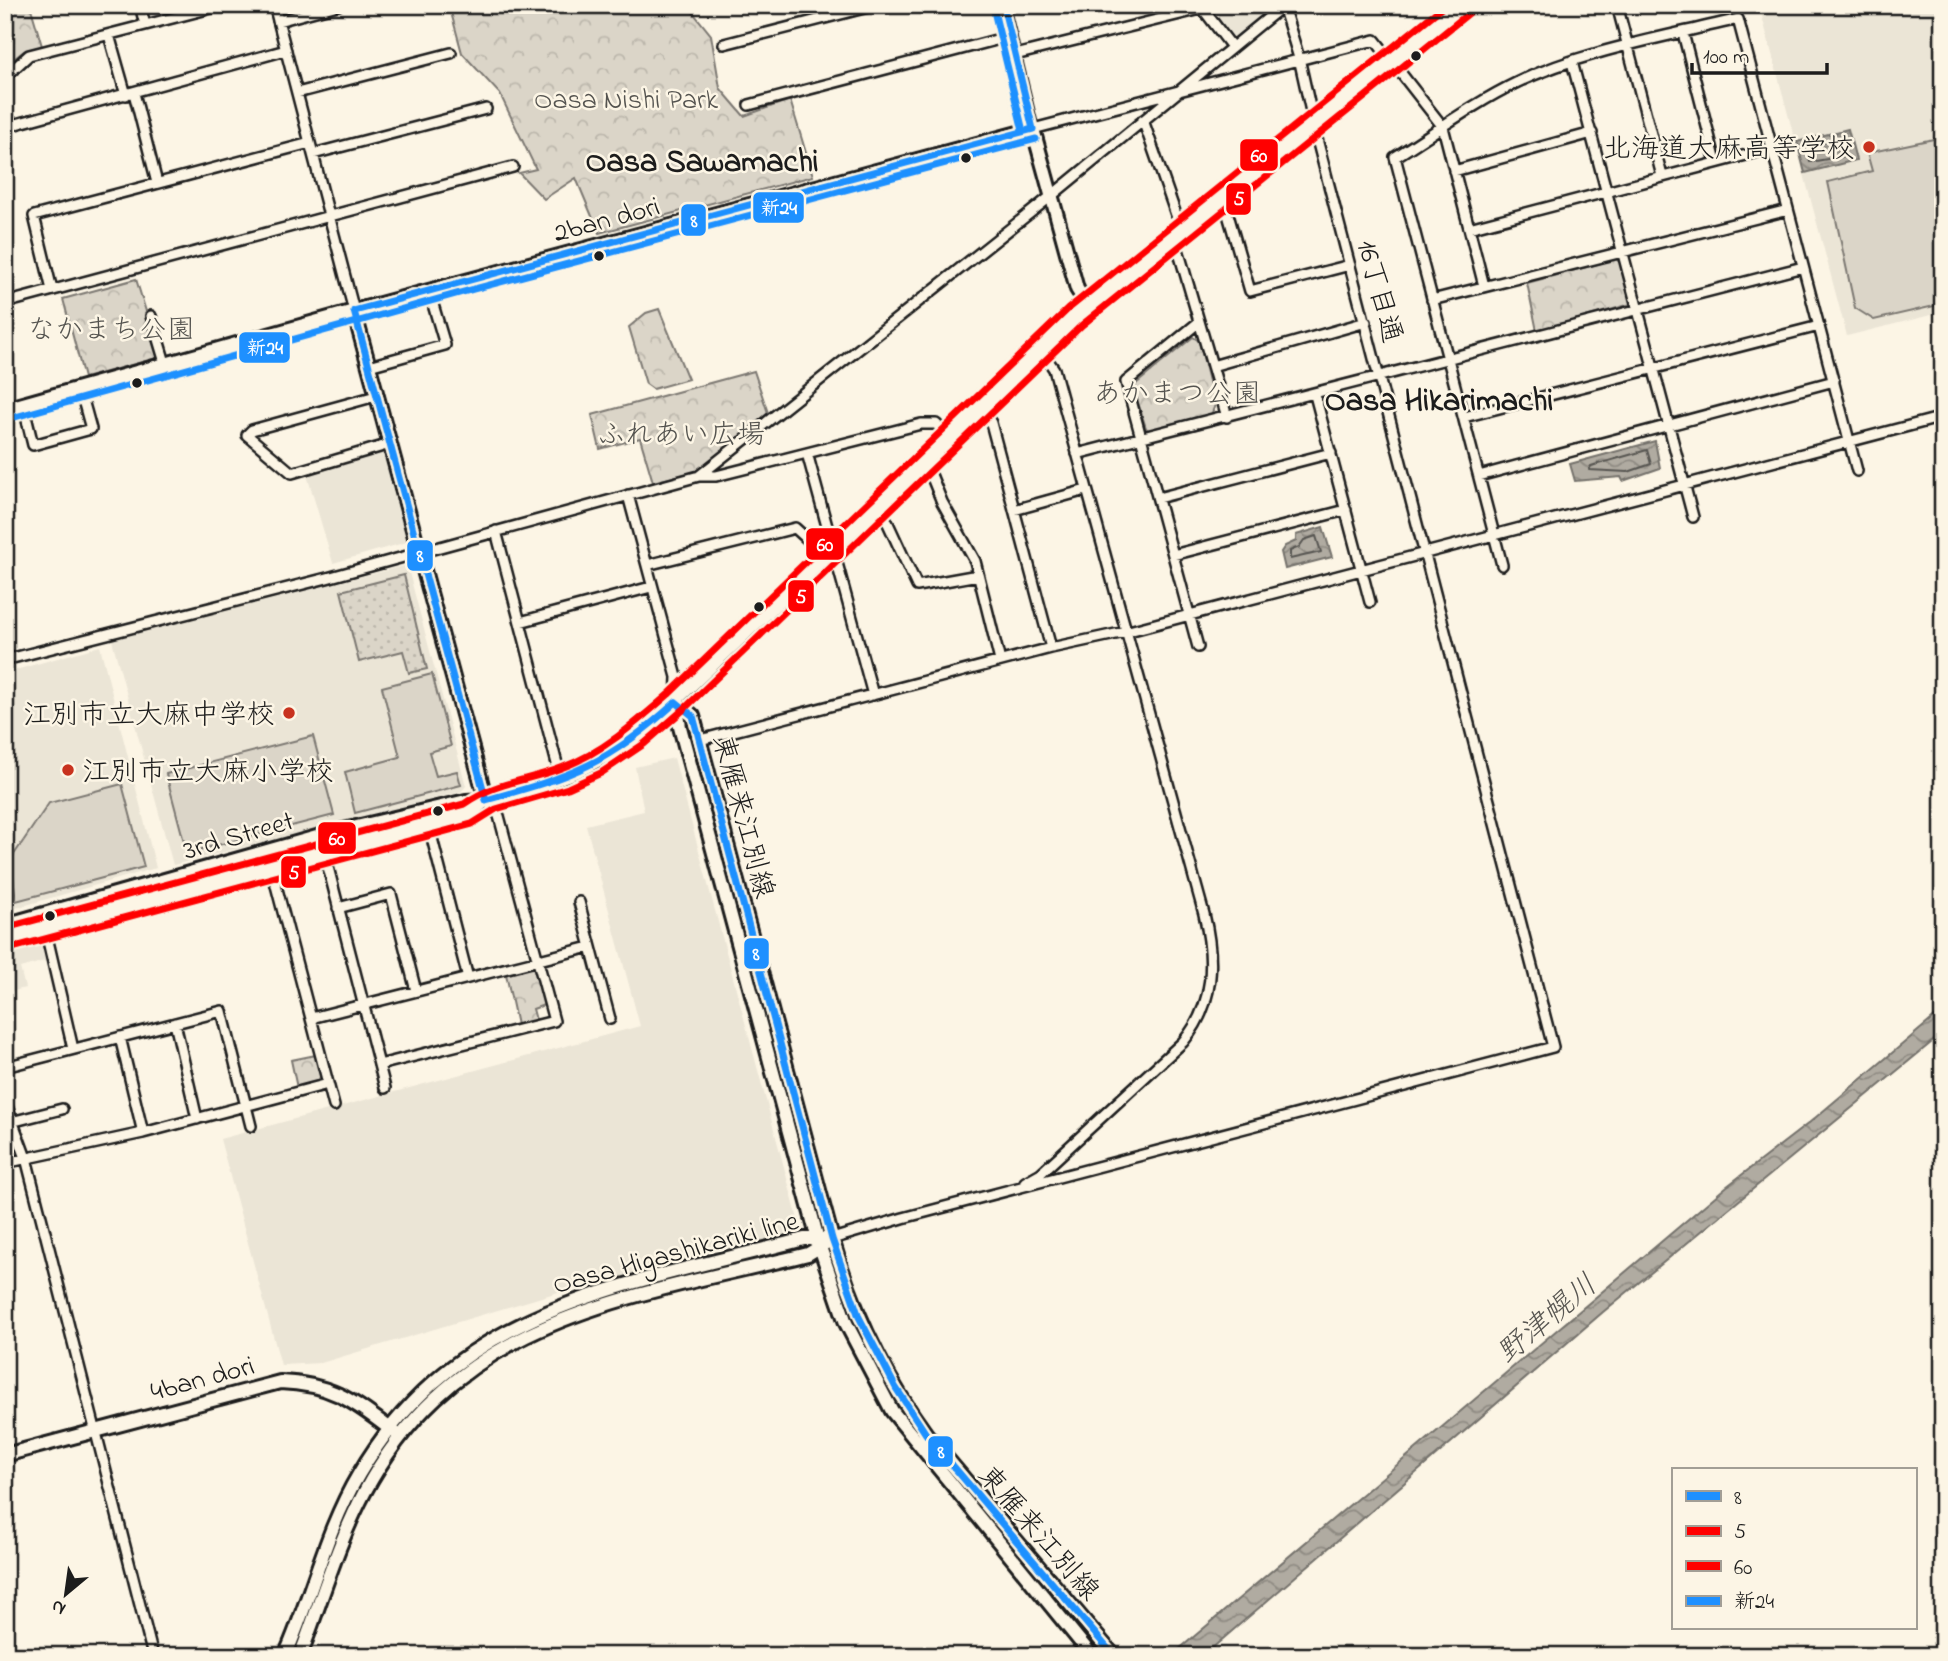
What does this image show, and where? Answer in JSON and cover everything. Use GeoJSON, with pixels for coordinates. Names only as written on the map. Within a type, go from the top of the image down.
{"type":"FeatureCollection","features":[{"type":"Feature","properties":{"kind":"main road","name":"3rd Street"},"geometry":{"type":"LineString","coordinates":[[5,925],[320,836],[466,801],[486,800],[561,779],[617,751],[676,702],[1041,349],[1313,123],[1462,5]]}},
{"type":"Feature","properties":{"kind":"main road"},"geometry":{"type":"LineString","coordinates":[[1032,129],[1077,289],[1089,308]]}},
{"type":"Feature","properties":{"kind":"main road","name":"2ban dori"},"geometry":{"type":"LineString","coordinates":[[5,409],[166,366],[354,311],[1032,129]]}},
{"type":"Feature","properties":{"kind":"main road"},"geometry":{"type":"LineString","coordinates":[[354,311],[486,800]]}},
{"type":"Feature","properties":{"kind":"main road","name":"東雁来江別線"},"geometry":{"type":"LineString","coordinates":[[676,702],[693,716],[832,1239],[843,1276],[872,1349],[904,1404],[967,1486],[1111,1651]]}},
{"type":"Feature","properties":{"kind":"main road","name":"東雁来江別線"},"geometry":{"type":"LineString","coordinates":[[676,702],[680,727],[819,1243],[846,1323],[892,1410],[1093,1656]]}},
{"type":"Feature","properties":{"kind":"main road","name":"3rd Street"},"geometry":{"type":"LineString","coordinates":[[5,939],[469,814],[486,800]]}},
{"type":"Feature","properties":{"kind":"main road","name":"Oasa Higashikariki line"},"geometry":{"type":"LineString","coordinates":[[285,1656],[336,1520],[357,1476],[388,1427],[443,1372],[485,1341],[539,1313],[622,1286],[804,1239],[819,1243]]}},
{"type":"Feature","properties":{"kind":"main road","name":"Oasa Higashikariki line"},"geometry":{"type":"LineString","coordinates":[[300,1656],[364,1494],[400,1436],[452,1382],[540,1327],[627,1299],[808,1254],[819,1243],[832,1239]]}},
{"type":"Feature","properties":{"kind":"main road","name":"4ban dori"},"geometry":{"type":"LineString","coordinates":[[5,1455],[280,1382],[318,1385],[342,1394],[400,1436]]}},
{"type":"Feature","properties":{"kind":"street"},"geometry":{"type":"LineString","coordinates":[[140,5],[145,25]]}},
{"type":"Feature","properties":{"kind":"street"},"geometry":{"type":"LineString","coordinates":[[5,77],[29,55],[223,5]]}},
{"type":"Feature","properties":{"kind":"street"},"geometry":{"type":"LineString","coordinates":[[274,5],[354,311]]}},
{"type":"Feature","properties":{"kind":"street"},"geometry":{"type":"LineString","coordinates":[[278,21],[338,5]]}},
{"type":"Feature","properties":{"kind":"street"},"geometry":{"type":"LineString","coordinates":[[724,44],[876,5]]}},
{"type":"Feature","properties":{"kind":"street"},"geometry":{"type":"LineString","coordinates":[[1003,5],[1032,129],[1375,40],[1443,127],[1484,286]]}},
{"type":"Feature","properties":{"kind":"street"},"geometry":{"type":"LineString","coordinates":[[1618,5],[1661,176]]}},
{"type":"Feature","properties":{"kind":"street"},"geometry":{"type":"LineString","coordinates":[[699,476],[1050,197],[1283,6]]}},
{"type":"Feature","properties":{"kind":"street","name":"16丁目通"},"geometry":{"type":"LineString","coordinates":[[1010,1190],[1553,1047],[1313,123],[1299,58],[1283,6]]}},
{"type":"Feature","properties":{"kind":"street"},"geometry":{"type":"LineString","coordinates":[[1016,55],[1200,7],[1232,47]]}},
{"type":"Feature","properties":{"kind":"street"},"geometry":{"type":"LineString","coordinates":[[1502,565],[1395,157],[1518,82],[1572,62],[1738,19],[1857,471]]}},
{"type":"Feature","properties":{"kind":"street"},"geometry":{"type":"LineString","coordinates":[[1683,33],[1716,162]]}},
{"type":"Feature","properties":{"kind":"street"},"geometry":{"type":"LineString","coordinates":[[108,35],[130,94],[157,183]]}},
{"type":"Feature","properties":{"kind":"street"},"geometry":{"type":"LineString","coordinates":[[749,105],[1011,36]]}},
{"type":"Feature","properties":{"kind":"street"},"geometry":{"type":"LineString","coordinates":[[16,124],[286,50]]}},
{"type":"Feature","properties":{"kind":"street"},"geometry":{"type":"LineString","coordinates":[[297,93],[451,52]]}},
{"type":"Feature","properties":{"kind":"street"},"geometry":{"type":"LineString","coordinates":[[1572,62],[1693,517]]}},
{"type":"Feature","properties":{"kind":"street"},"geometry":{"type":"LineString","coordinates":[[313,154],[485,108]]}},
{"type":"Feature","properties":{"kind":"street"},"geometry":{"type":"LineString","coordinates":[[1143,120],[1178,235],[1199,322],[1227,417]]}},
{"type":"Feature","properties":{"kind":"street"},"geometry":{"type":"LineString","coordinates":[[1454,171],[1592,133]]}},
{"type":"Feature","properties":{"kind":"street"},"geometry":{"type":"LineString","coordinates":[[52,290],[34,216],[310,143]]}},
{"type":"Feature","properties":{"kind":"street"},"geometry":{"type":"LineString","coordinates":[[1469,228],[1773,148]]}},
{"type":"Feature","properties":{"kind":"street"},"geometry":{"type":"LineString","coordinates":[[5,303],[513,167]]}},
{"type":"Feature","properties":{"kind":"street"},"geometry":{"type":"LineString","coordinates":[[1223,197],[1250,291],[1350,265]]}},
{"type":"Feature","properties":{"kind":"street"},"geometry":{"type":"LineString","coordinates":[[1432,300],[1788,210]]}},
{"type":"Feature","properties":{"kind":"street"},"geometry":{"type":"LineString","coordinates":[[1077,454],[1381,378],[1803,267]]}},
{"type":"Feature","properties":{"kind":"street"},"geometry":{"type":"LineString","coordinates":[[369,366],[445,345],[429,291]]}},
{"type":"Feature","properties":{"kind":"street"},"geometry":{"type":"LineString","coordinates":[[151,316],[166,366]]}},
{"type":"Feature","properties":{"kind":"street"},"geometry":{"type":"LineString","coordinates":[[1198,647],[1158,498],[1139,439],[1126,382],[1199,322]]}},
{"type":"Feature","properties":{"kind":"street"},"geometry":{"type":"LineString","coordinates":[[1212,366],[1366,322]]}},
{"type":"Feature","properties":{"kind":"street"},"geometry":{"type":"LineString","coordinates":[[1464,417],[1819,326]]}},
{"type":"Feature","properties":{"kind":"street"},"geometry":{"type":"LineString","coordinates":[[832,1239],[1010,1190],[1041,1173],[1183,1042],[1200,1016],[1209,991],[1212,965],[1210,939],[1054,369],[1041,349]]}},
{"type":"Feature","properties":{"kind":"street"},"geometry":{"type":"LineString","coordinates":[[1479,476],[1834,381]]}},
{"type":"Feature","properties":{"kind":"street"},"geometry":{"type":"LineString","coordinates":[[23,404],[33,445],[91,429],[80,389]]}},
{"type":"Feature","properties":{"kind":"street"},"geometry":{"type":"LineString","coordinates":[[1315,395],[1370,602]]}},
{"type":"Feature","properties":{"kind":"street"},"geometry":{"type":"LineString","coordinates":[[376,396],[252,430],[247,435],[292,473],[390,444]]}},
{"type":"Feature","properties":{"kind":"street"},"geometry":{"type":"LineString","coordinates":[[981,407],[991,423],[1051,648]]}},
{"type":"Feature","properties":{"kind":"street"},"geometry":{"type":"LineString","coordinates":[[699,740],[1051,648],[1125,632],[1943,416]]}},
{"type":"Feature","properties":{"kind":"street"},"geometry":{"type":"LineString","coordinates":[[5,660],[327,578],[699,476],[716,476],[921,424],[936,424],[949,437]]}},
{"type":"Feature","properties":{"kind":"street"},"geometry":{"type":"LineString","coordinates":[[807,453],[830,552],[873,695]]}},
{"type":"Feature","properties":{"kind":"street"},"geometry":{"type":"LineString","coordinates":[[1158,498],[1331,453]]}},
{"type":"Feature","properties":{"kind":"street"},"geometry":{"type":"LineString","coordinates":[[925,460],[942,502],[975,561],[1000,661]]}},
{"type":"Feature","properties":{"kind":"street"},"geometry":{"type":"LineString","coordinates":[[1014,510],[1086,490]]}},
{"type":"Feature","properties":{"kind":"street"},"geometry":{"type":"LineString","coordinates":[[628,495],[677,677],[676,702]]}},
{"type":"Feature","properties":{"kind":"street"},"geometry":{"type":"LineString","coordinates":[[879,504],[918,586],[978,575]]}},
{"type":"Feature","properties":{"kind":"street"},"geometry":{"type":"LineString","coordinates":[[1173,555],[1346,510]]}},
{"type":"Feature","properties":{"kind":"street"},"geometry":{"type":"LineString","coordinates":[[647,565],[795,528],[830,552]]}},
{"type":"Feature","properties":{"kind":"street"},"geometry":{"type":"LineString","coordinates":[[496,531],[561,779]]}},
{"type":"Feature","properties":{"kind":"street"},"geometry":{"type":"LineString","coordinates":[[520,622],[651,587]]}},
{"type":"Feature","properties":{"kind":"street"},"geometry":{"type":"LineString","coordinates":[[379,1065],[554,1021],[499,816],[486,800]]}},
{"type":"Feature","properties":{"kind":"street"},"geometry":{"type":"LineString","coordinates":[[425,811],[468,978]]}},
{"type":"Feature","properties":{"kind":"street"},"geometry":{"type":"LineString","coordinates":[[320,836],[385,1088]]}},
{"type":"Feature","properties":{"kind":"street"},"geometry":{"type":"LineString","coordinates":[[267,851],[334,1106]]}},
{"type":"Feature","properties":{"kind":"street"},"geometry":{"type":"LineString","coordinates":[[338,908],[391,894],[416,991]]}},
{"type":"Feature","properties":{"kind":"street"},"geometry":{"type":"LineString","coordinates":[[579,902],[610,1019]]}},
{"type":"Feature","properties":{"kind":"street"},"geometry":{"type":"LineString","coordinates":[[45,928],[73,1049]]}},
{"type":"Feature","properties":{"kind":"street"},"geometry":{"type":"LineString","coordinates":[[311,1018],[590,947]]}},
{"type":"Feature","properties":{"kind":"street"},"geometry":{"type":"LineString","coordinates":[[5,1067],[222,1011],[251,1126]]}},
{"type":"Feature","properties":{"kind":"street"},"geometry":{"type":"LineString","coordinates":[[174,1023],[197,1119]]}},
{"type":"Feature","properties":{"kind":"street"},"geometry":{"type":"LineString","coordinates":[[120,1037],[143,1133]]}},
{"type":"Feature","properties":{"kind":"street"},"geometry":{"type":"LineString","coordinates":[[5,1163],[143,1133],[328,1084]]}},
{"type":"Feature","properties":{"kind":"street"},"geometry":{"type":"LineString","coordinates":[[6,1105],[26,1158],[153,1656]]}},
{"type":"Feature","properties":{"kind":"street"},"geometry":{"type":"LineString","coordinates":[[11,1122],[62,1109]]}},
{"type":"Feature","properties":{"kind":"shaded area"},"geometry":{"type":"Polygon","coordinates":[[[1208,5],[1280,5],[1234,42],[1210,12],[1208,5]]]}},
{"type":"Feature","properties":{"kind":"shaded area","name":"北海道大麻高等学校"},"geometry":{"type":"Polygon","coordinates":[[[1759,5],[1937,5],[1943,27],[1943,312],[1847,336],[1759,5]]]}},
{"type":"Feature","properties":{"kind":"shaded area"},"geometry":{"type":"Polygon","coordinates":[[[383,453],[407,542],[333,563],[307,475],[383,453]]]}},
{"type":"Feature","properties":{"kind":"shaded area","name":"江別市立大麻中学校"},"geometry":{"type":"Polygon","coordinates":[[[407,565],[466,786],[461,792],[173,865],[112,640],[407,565]]]}},
{"type":"Feature","properties":{"kind":"shaded area","name":"江別市立大麻小学校"},"geometry":{"type":"Polygon","coordinates":[[[100,646],[156,868],[5,911],[5,673],[100,646]]]}},
{"type":"Feature","properties":{"kind":"shaded area"},"geometry":{"type":"Polygon","coordinates":[[[674,758],[802,1234],[565,1290],[321,1363],[281,1365],[220,1139],[640,1026],[586,825],[644,811],[635,767],[674,758]]]}},
{"type":"Feature","properties":{"kind":"shaded area"},"geometry":{"type":"Polygon","coordinates":[[[42,937],[48,960],[20,968],[25,988],[5,993],[5,946],[42,937]]]}},
{"type":"Feature","properties":{"kind":"green space"},"geometry":{"type":"Polygon","coordinates":[[[5,5],[30,5],[42,46],[24,51],[5,66],[5,5]]]}},
{"type":"Feature","properties":{"kind":"green space","name":"Oasa Nishi Park"},"geometry":{"type":"Polygon","coordinates":[[[449,5],[687,5],[711,35],[720,88],[744,116],[790,100],[813,176],[599,233],[576,178],[544,199],[519,173],[536,169],[500,94],[462,53],[449,5]]]}},
{"type":"Feature","properties":{"kind":"green space"},"geometry":{"type":"Polygon","coordinates":[[[1943,137],[1943,304],[1874,320],[1855,308],[1828,182],[1872,171],[1867,153],[1943,137]]]}},
{"type":"Feature","properties":{"kind":"green space"},"geometry":{"type":"Polygon","coordinates":[[[1616,259],[1623,265],[1631,304],[1537,331],[1527,283],[1616,259]]]}},
{"type":"Feature","properties":{"kind":"green space","name":"なかまち公園"},"geometry":{"type":"Polygon","coordinates":[[[136,279],[160,357],[84,378],[63,299],[136,279]]]}},
{"type":"Feature","properties":{"kind":"green space"},"geometry":{"type":"Polygon","coordinates":[[[659,309],[688,379],[653,389],[646,384],[629,327],[646,313],[659,309]]]}},
{"type":"Feature","properties":{"kind":"green space","name":"あかまつ公園"},"geometry":{"type":"Polygon","coordinates":[[[1193,337],[1199,341],[1215,405],[1211,415],[1152,433],[1146,428],[1134,390],[1136,384],[1193,337]]]}},
{"type":"Feature","properties":{"kind":"green space","name":"ふれあい広場"},"geometry":{"type":"Polygon","coordinates":[[[754,371],[768,413],[699,471],[653,482],[640,438],[600,449],[592,415],[754,371]]]}},
{"type":"Feature","properties":{"kind":"green space"},"geometry":{"type":"Polygon","coordinates":[[[404,575],[427,669],[409,673],[403,651],[359,662],[341,591],[404,575]]]}},
{"type":"Feature","properties":{"kind":"green space"},"geometry":{"type":"Polygon","coordinates":[[[432,674],[451,746],[429,752],[436,776],[457,771],[461,785],[355,813],[345,772],[400,757],[382,687],[432,674]]]}},
{"type":"Feature","properties":{"kind":"green space"},"geometry":{"type":"Polygon","coordinates":[[[313,736],[334,815],[187,853],[166,774],[313,736]]]}},
{"type":"Feature","properties":{"kind":"green space"},"geometry":{"type":"Polygon","coordinates":[[[122,784],[144,867],[16,901],[11,859],[49,803],[122,784]]]}},
{"type":"Feature","properties":{"kind":"green space"},"geometry":{"type":"Polygon","coordinates":[[[534,966],[544,1005],[533,1009],[536,1020],[517,1025],[506,974],[534,966]]]}},
{"type":"Feature","properties":{"kind":"green space"},"geometry":{"type":"Polygon","coordinates":[[[316,1055],[321,1076],[316,1083],[297,1088],[291,1060],[316,1055]]]}},
{"type":"Feature","properties":{"kind":"water"},"geometry":{"type":"Polygon","coordinates":[[[1848,129],[1856,160],[1805,173],[1797,142],[1848,129]]]}},
{"type":"Feature","properties":{"kind":"water"},"geometry":{"type":"Polygon","coordinates":[[[1655,441],[1660,468],[1623,481],[1621,477],[1575,481],[1570,464],[1655,441]]]}},
{"type":"Feature","properties":{"kind":"water"},"geometry":{"type":"Polygon","coordinates":[[[1323,527],[1332,557],[1285,569],[1281,552],[1285,546],[1296,541],[1296,535],[1323,527]]]}},
{"type":"Feature","properties":{"kind":"water"},"geometry":{"type":"Polygon","coordinates":[[[1943,1010],[1943,1033],[1603,1312],[1203,1656],[1171,1656],[1726,1187],[1809,1123],[1943,1010]]]}},
{"type":"Feature","properties":{"kind":"transit line","name":"8"},"geometry":{"type":"LineString","coordinates":[[1003,5],[1033,129]]}},
{"type":"Feature","properties":{"kind":"transit line","name":"60"},"geometry":{"type":"LineString","coordinates":[[5,928],[464,804],[499,786],[576,762],[604,746],[669,694],[1068,309],[1445,5]]}},
{"type":"Feature","properties":{"kind":"transit line","name":"新24"},"geometry":{"type":"LineString","coordinates":[[993,7],[1023,131]]}},
{"type":"Feature","properties":{"kind":"transit line","name":"5"},"geometry":{"type":"LineString","coordinates":[[8,949],[472,824],[496,809],[568,788],[601,773],[644,744],[683,710],[1082,325],[1469,13]]}},
{"type":"Feature","properties":{"kind":"transit line","name":"8"},"geometry":{"type":"LineString","coordinates":[[354,311],[1033,129]]}},
{"type":"Feature","properties":{"kind":"transit line","name":"新24"},"geometry":{"type":"LineString","coordinates":[[8,419],[474,289],[1036,139]]}},
{"type":"Feature","properties":{"kind":"transit line","name":"8"},"geometry":{"type":"LineString","coordinates":[[354,311],[486,800]]}},
{"type":"Feature","properties":{"kind":"transit line","name":"8"},"geometry":{"type":"LineString","coordinates":[[676,702],[693,716],[832,1239],[859,1317],[896,1388],[926,1434],[1114,1656]]}},
{"type":"Feature","properties":{"kind":"transit line","name":"8"},"geometry":{"type":"LineString","coordinates":[[486,800],[543,783],[588,765],[630,740],[676,702]]}},
{"type":"Feature","properties":{"kind":"place","name":"北海道大麻高等学校"},"geometry":{"type":"Point","coordinates":[1869,147]}},
{"type":"Feature","properties":{"kind":"place","name":"江別市立大麻中学校"},"geometry":{"type":"Point","coordinates":[289,713]}},
{"type":"Feature","properties":{"kind":"place","name":"江別市立大麻小学校"},"geometry":{"type":"Point","coordinates":[68,770]}},
{"type":"Feature","properties":{"kind":"district","name":"Oasa Sawamachi"},"geometry":{"type":"Point","coordinates":[702,160]}},
{"type":"Feature","properties":{"kind":"district","name":"Oasa Hikarimachi"},"geometry":{"type":"Point","coordinates":[1439,399]}},
{"type":"Feature","properties":{"kind":"water label","name":"野津幌川"},"geometry":{"type":"Point","coordinates":[1546,1318]}}]}
